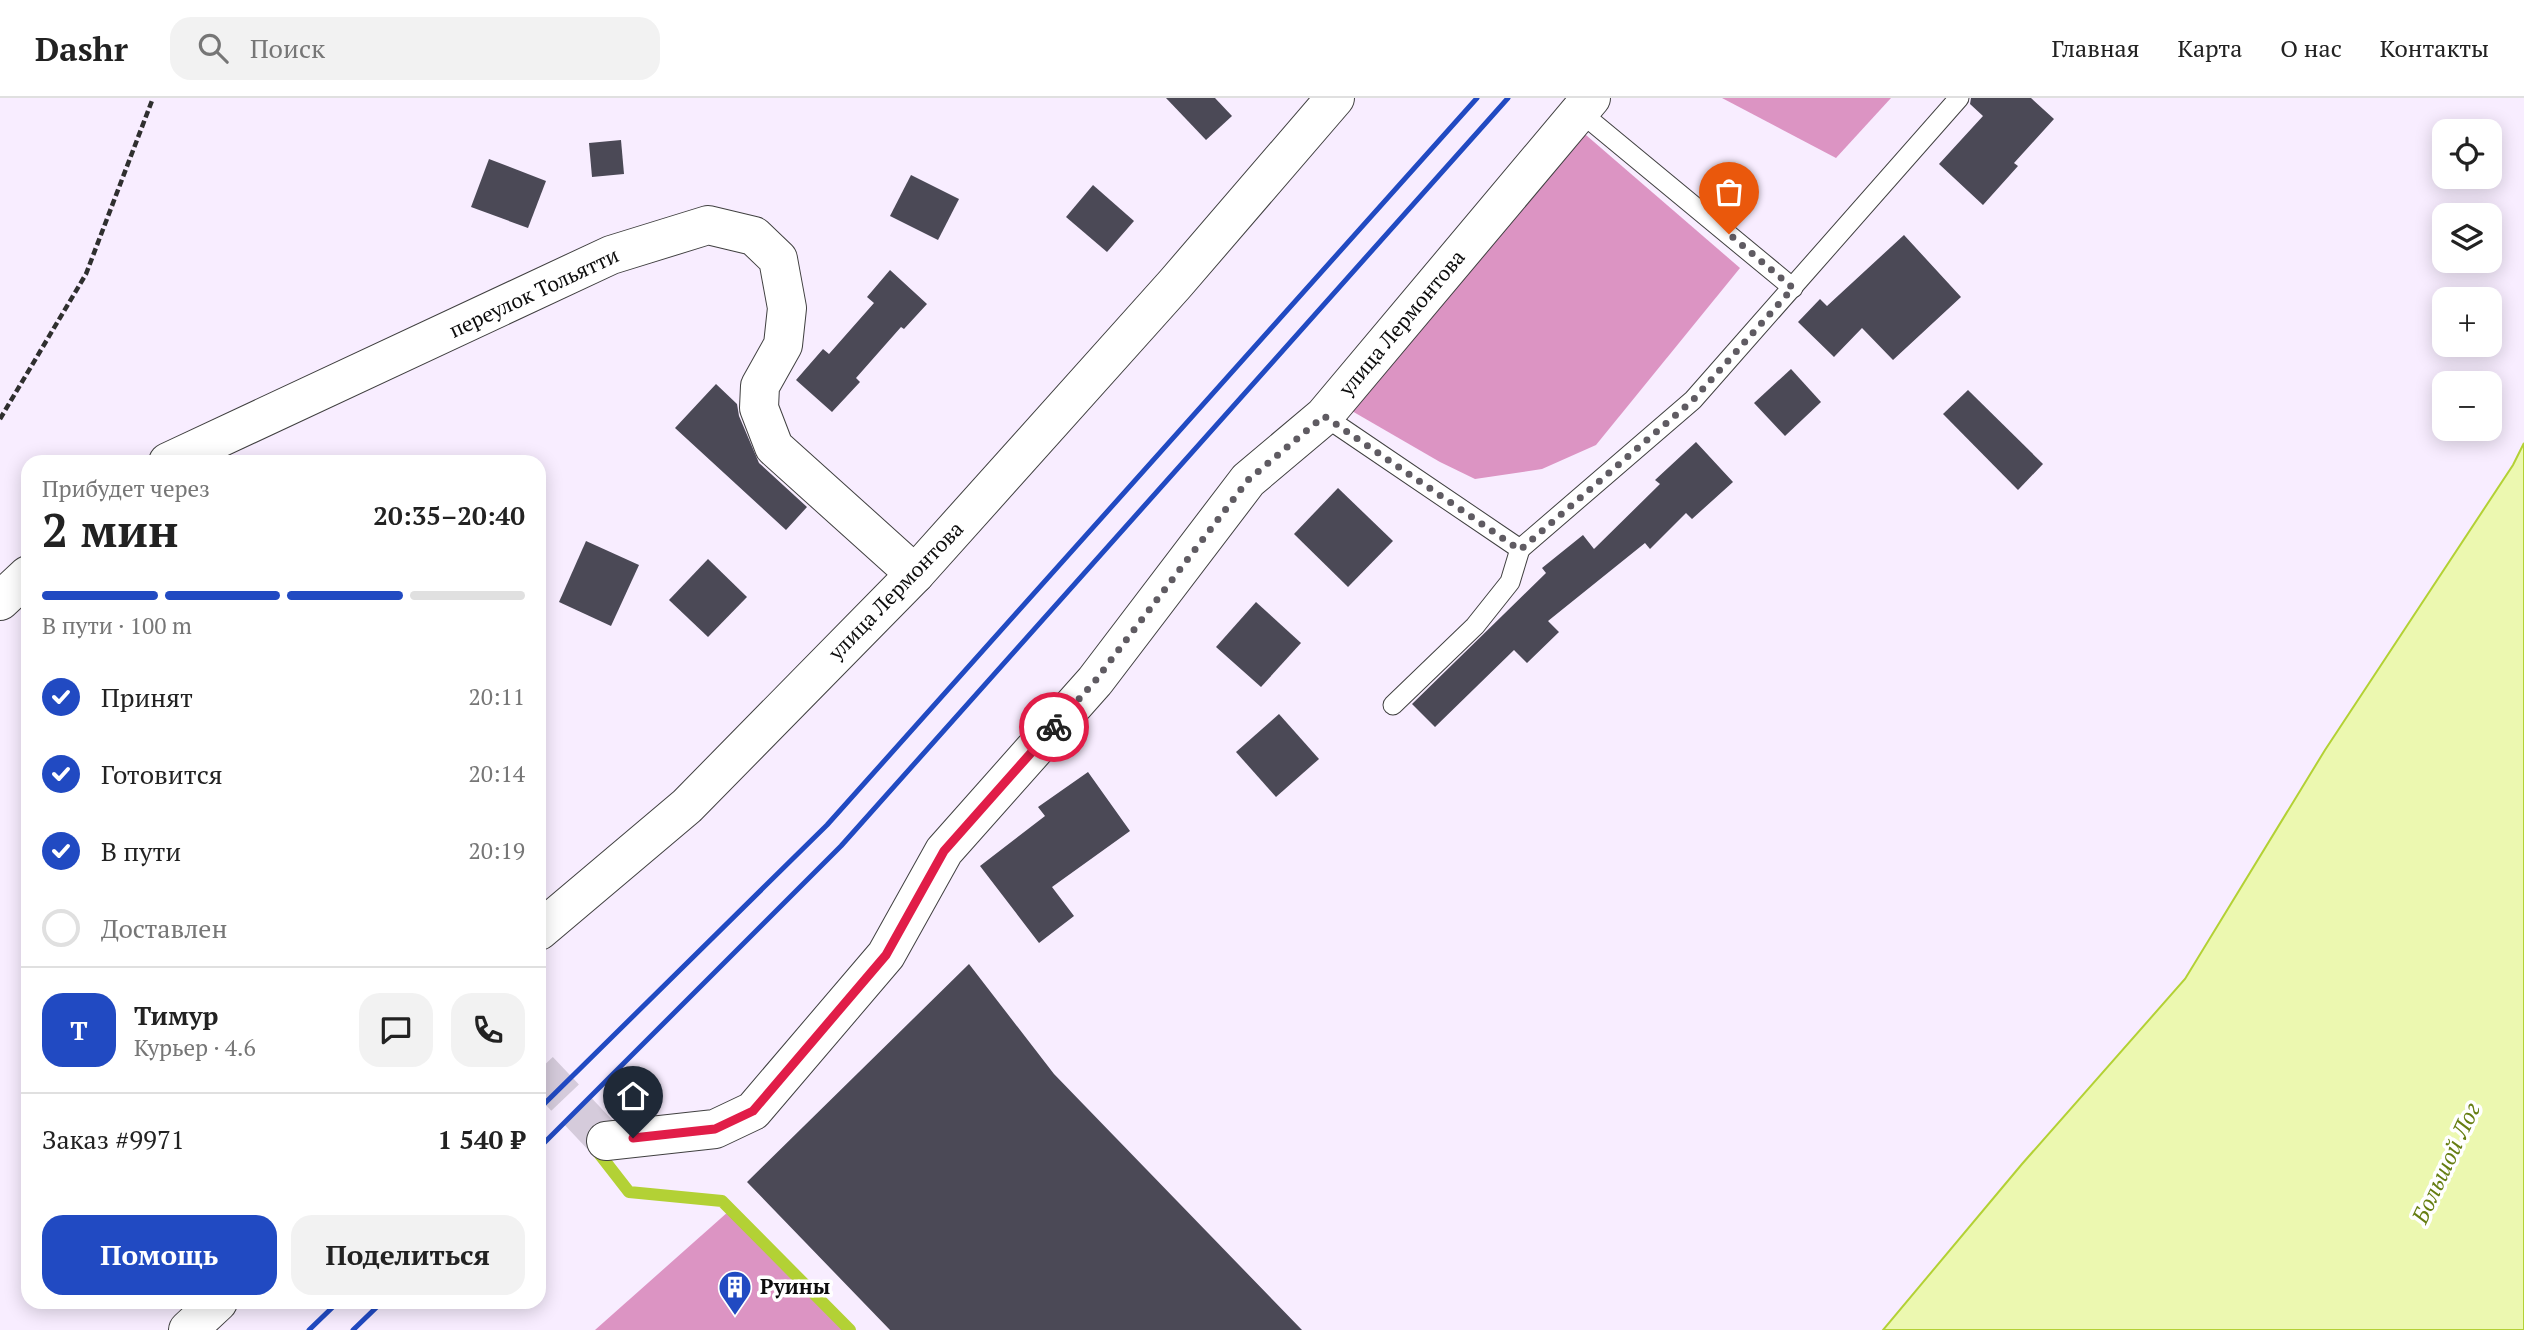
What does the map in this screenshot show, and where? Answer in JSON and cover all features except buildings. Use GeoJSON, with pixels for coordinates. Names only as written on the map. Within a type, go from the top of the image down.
{"type":"FeatureCollection","features":[{"type":"Feature","properties":{"kind":"street","name":"улица Лермонтова"},"geometry":{"type":"LineString","coordinates":[[546,925],[687,806],[915,574],[1175,284],[1335,98]]}},
{"type":"Feature","properties":{"kind":"street","name":"улица Лермонтова"},"geometry":{"type":"LineString","coordinates":[[606,1141],[715,1129],[753,1111],[886,955],[944,851],[1095,681],[1248,480],[1324,416],[1585,104]]}},
{"type":"Feature","properties":{"kind":"street","name":"переулок Тольятти"},"geometry":{"type":"LineString","coordinates":[[183,455],[611,255],[708,225],[754,236],[778,259],[787,307],[783,345],[760,386],[759,408],[774,447],[915,574]]}},
{"type":"Feature","properties":{"kind":"street"},"geometry":{"type":"LineString","coordinates":[[0,601],[21,582]]}},
{"type":"Feature","properties":{"kind":"street"},"geometry":{"type":"LineString","coordinates":[[188,1330],[210,1309]]}},
{"type":"Feature","properties":{"kind":"lane"},"geometry":{"type":"LineString","coordinates":[[1393,705],[1475,626],[1510,582],[1520,550],[1693,400],[1959,98]]}},
{"type":"Feature","properties":{"kind":"lane"},"geometry":{"type":"LineString","coordinates":[[1585,104],[1793,288]]}},
{"type":"Feature","properties":{"kind":"lane"},"geometry":{"type":"LineString","coordinates":[[1324,416],[1520,550]]}},
{"type":"Feature","properties":{"kind":"path"},"geometry":{"type":"LineString","coordinates":[[0,419],[86,274],[153,98]]}},
{"type":"Feature","properties":{"kind":"shaded area"},"geometry":{"type":"Polygon","coordinates":[[[1722,98],[1891,98],[1836,158],[1722,98]]]}},
{"type":"Feature","properties":{"kind":"shaded area"},"geometry":{"type":"Polygon","coordinates":[[[1579,129],[1740,268],[1596,445],[1542,469],[1475,479],[1345,407],[1579,129]]]}},
{"type":"Feature","properties":{"kind":"shaded area"},"geometry":{"type":"Polygon","coordinates":[[[729,1211],[843,1330],[595,1330],[729,1211]]]}},
{"type":"Feature","properties":{"kind":"water","name":"Большой Лог"},"geometry":{"type":"Polygon","coordinates":[[[2524,443],[2524,1330],[1883,1330],[2022,1164],[2185,979],[2325,750],[2513,465],[2524,443]]]}},
{"type":"Feature","properties":{"kind":"waterway"},"geometry":{"type":"LineString","coordinates":[[594,1147],[629,1192],[722,1201],[850,1330]]}},
{"type":"Feature","properties":{"kind":"tunnel"},"geometry":{"type":"LineString","coordinates":[[546,1077],[606,1141]]}},
{"type":"Feature","properties":{"kind":"railway"},"geometry":{"type":"LineString","coordinates":[[546,1102],[827,825],[1477,98]]}},
{"type":"Feature","properties":{"kind":"railway"},"geometry":{"type":"LineString","coordinates":[[546,1141],[841,846],[1508,98]]}},
{"type":"Feature","properties":{"kind":"railway"},"geometry":{"type":"LineString","coordinates":[[309,1330],[331,1309]]}},
{"type":"Feature","properties":{"kind":"railway"},"geometry":{"type":"LineString","coordinates":[[353,1330],[375,1309]]}},
{"type":"Feature","properties":{"kind":"way so far"},"geometry":{"type":"LineString","coordinates":[[1054,727],[1095,681],[1248,480],[1324,416],[1520,550],[1693,400],[1793,288],[1729,234]]}},
{"type":"Feature","properties":{"kind":"place","name":"Руины"},"geometry":{"type":"Point","coordinates":[735,1317]}},
{"type":"Feature","properties":{"kind":"route"},"geometry":{"type":"LineString","coordinates":[[633,1138],[715,1129],[753,1111],[886,955],[944,851],[1054,727]]}}]}
